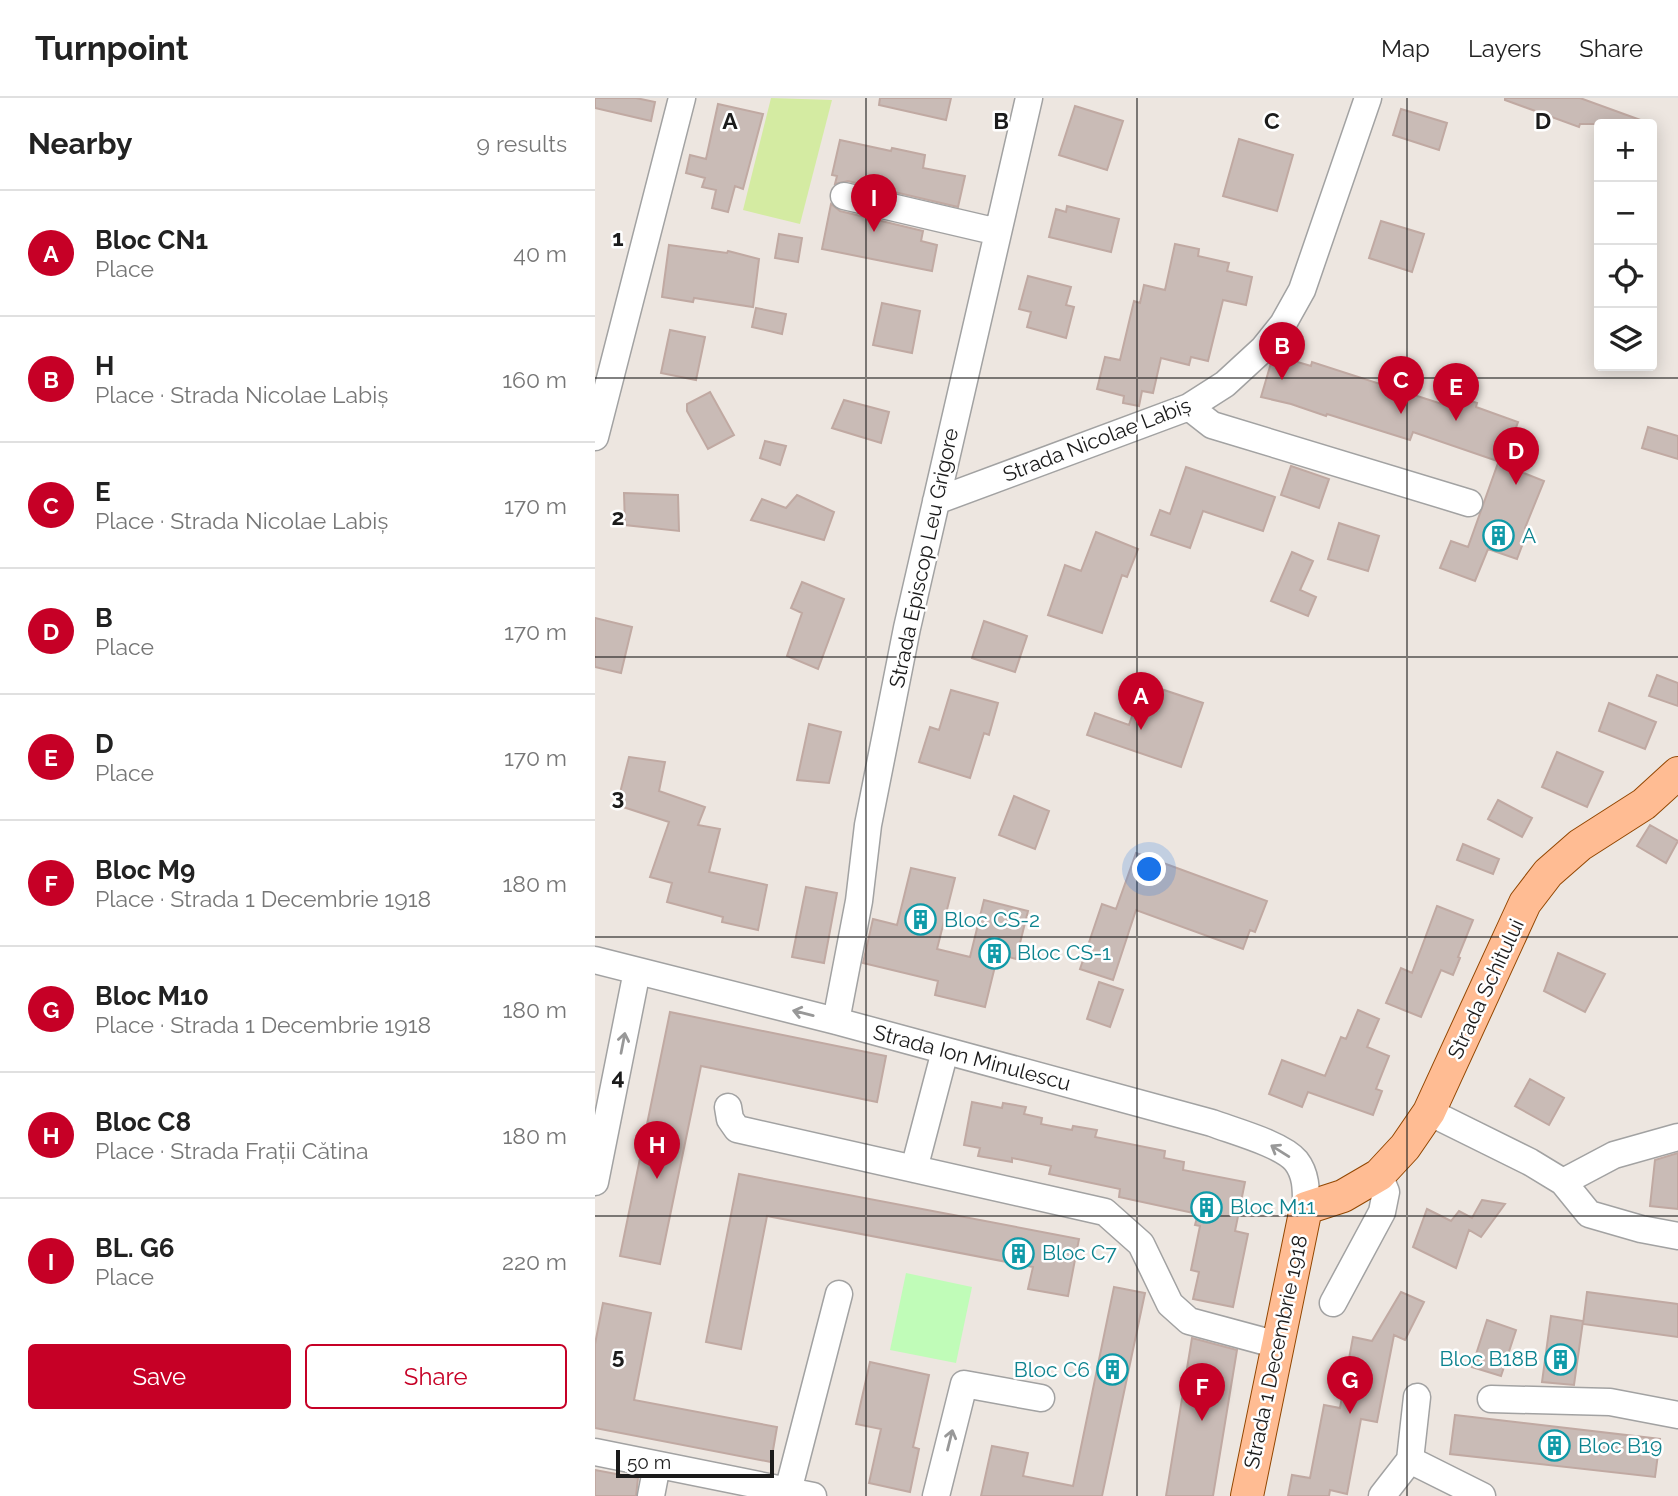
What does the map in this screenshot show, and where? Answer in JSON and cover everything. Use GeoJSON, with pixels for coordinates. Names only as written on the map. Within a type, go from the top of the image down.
{"type":"FeatureCollection","features":[{"type":"Feature","properties":{"kind":"main road","name":"Strada Schitului"},"geometry":{"type":"LineString","coordinates":[[1305,1208],[1343,1196],[1379,1175],[1405,1147],[1429,1112],[1525,903],[1548,873],[1580,845],[1644,804],[1678,773]]}},
{"type":"Feature","properties":{"kind":"main road","name":"Strada 1 Decembrie 1918"},"geometry":{"type":"LineString","coordinates":[[1247,1496],[1305,1208]]}},
{"type":"Feature","properties":{"kind":"street"},"geometry":{"type":"LineString","coordinates":[[595,437],[682,98]]}},
{"type":"Feature","properties":{"kind":"street","name":"Strada Episcop Leu Grigore"},"geometry":{"type":"LineString","coordinates":[[836,1021],[859,901],[868,825],[904,641],[1029,98]]}},
{"type":"Feature","properties":{"kind":"street","name":"Strada Nicolae Labiș"},"geometry":{"type":"LineString","coordinates":[[936,501],[1189,407],[1225,384],[1263,349],[1283,324],[1302,290],[1368,98]]}},
{"type":"Feature","properties":{"kind":"street"},"geometry":{"type":"LineString","coordinates":[[844,196],[998,232]]}},
{"type":"Feature","properties":{"kind":"street"},"geometry":{"type":"LineString","coordinates":[[1189,407],[1212,425],[1469,503]]}},
{"type":"Feature","properties":{"kind":"street","name":"Strada Ion Minulescu"},"geometry":{"type":"LineString","coordinates":[[595,960],[836,1021],[1212,1123],[1268,1143],[1295,1160],[1306,1184],[1305,1208]]}},
{"type":"Feature","properties":{"kind":"street"},"geometry":{"type":"LineString","coordinates":[[595,1182],[637,971]]}},
{"type":"Feature","properties":{"kind":"street"},"geometry":{"type":"LineString","coordinates":[[914,1169],[945,1051]]}},
{"type":"Feature","properties":{"kind":"street"},"geometry":{"type":"LineString","coordinates":[[728,1107],[730,1119],[737,1129],[1105,1212],[1141,1244],[1170,1304],[1189,1321],[1277,1345]]}},
{"type":"Feature","properties":{"kind":"street"},"geometry":{"type":"LineString","coordinates":[[1429,1112],[1530,1162],[1563,1182],[1588,1214],[1678,1236]]}},
{"type":"Feature","properties":{"kind":"street"},"geometry":{"type":"LineString","coordinates":[[1563,1182],[1614,1156],[1678,1137]]}},
{"type":"Feature","properties":{"kind":"street"},"geometry":{"type":"LineString","coordinates":[[1333,1303],[1382,1212],[1386,1192],[1379,1175]]}},
{"type":"Feature","properties":{"kind":"street"},"geometry":{"type":"LineString","coordinates":[[595,1452],[801,1494],[839,1294]]}},
{"type":"Feature","properties":{"kind":"street"},"geometry":{"type":"LineString","coordinates":[[936,1496],[964,1384],[1041,1398]]}},
{"type":"Feature","properties":{"kind":"street"},"geometry":{"type":"LineString","coordinates":[[1382,1496],[1410,1460],[1417,1397]]}},
{"type":"Feature","properties":{"kind":"street"},"geometry":{"type":"LineString","coordinates":[[1491,1399],[1610,1402],[1678,1415]]}},
{"type":"Feature","properties":{"kind":"street"},"geometry":{"type":"LineString","coordinates":[[1410,1460],[1482,1496]]}},
{"type":"Feature","properties":{"kind":"street"},"geometry":{"type":"LineString","coordinates":[[651,1496],[657,1465]]}},
{"type":"Feature","properties":{"kind":"green space"},"geometry":{"type":"Polygon","coordinates":[[[771,98],[832,100],[800,224],[743,210],[771,98]]]}},
{"type":"Feature","properties":{"kind":"green space"},"geometry":{"type":"Polygon","coordinates":[[[906,1273],[972,1287],[956,1363],[890,1350],[906,1273]]]}},
{"type":"Feature","properties":{"kind":"building"},"geometry":{"type":"Polygon","coordinates":[[[595,98],[636,98],[655,102],[651,121],[595,108],[595,98]]]}},
{"type":"Feature","properties":{"kind":"building"},"geometry":{"type":"Polygon","coordinates":[[[880,98],[951,98],[946,120],[879,105],[880,98]]]}},
{"type":"Feature","properties":{"kind":"building"},"geometry":{"type":"Polygon","coordinates":[[[1580,98],[1638,119],[1594,119],[1594,124],[1580,124],[1579,127],[1505,100],[1580,98]]]}},
{"type":"Feature","properties":{"kind":"building"},"geometry":{"type":"Polygon","coordinates":[[[718,104],[763,114],[743,189],[735,186],[728,212],[712,208],[716,190],[702,187],[705,178],[686,173],[690,155],[706,159],[718,104]]]}},
{"type":"Feature","properties":{"kind":"building"},"geometry":{"type":"Polygon","coordinates":[[[1075,106],[1123,121],[1107,170],[1059,155],[1075,106]]]}},
{"type":"Feature","properties":{"kind":"building"},"geometry":{"type":"Polygon","coordinates":[[[1401,109],[1447,123],[1439,150],[1393,135],[1401,109]]]}},
{"type":"Feature","properties":{"kind":"building"},"geometry":{"type":"Polygon","coordinates":[[[1239,139],[1293,155],[1277,211],[1223,196],[1239,139]]]}},
{"type":"Feature","properties":{"kind":"building"},"geometry":{"type":"Polygon","coordinates":[[[840,140],[925,155],[923,168],[965,176],[958,207],[848,181],[835,184],[837,176],[832,175],[840,140]]]}},
{"type":"Feature","properties":{"kind":"building"},"geometry":{"type":"Polygon","coordinates":[[[831,204],[840,211],[923,231],[921,241],[937,245],[932,271],[822,249],[831,204]]]}},
{"type":"Feature","properties":{"kind":"building"},"geometry":{"type":"Polygon","coordinates":[[[1067,206],[1119,219],[1111,252],[1049,237],[1056,209],[1066,212],[1067,206]]]}},
{"type":"Feature","properties":{"kind":"building"},"geometry":{"type":"Polygon","coordinates":[[[1381,221],[1424,234],[1412,272],[1369,258],[1381,221]]]}},
{"type":"Feature","properties":{"kind":"building"},"geometry":{"type":"Polygon","coordinates":[[[779,234],[802,238],[798,262],[775,258],[779,234]]]}},
{"type":"Feature","properties":{"kind":"building"},"geometry":{"type":"Polygon","coordinates":[[[1175,244],[1199,249],[1198,256],[1229,263],[1227,271],[1252,277],[1246,305],[1223,300],[1208,361],[1191,357],[1189,365],[1161,358],[1153,393],[1142,391],[1139,406],[1123,403],[1124,396],[1097,389],[1105,357],[1120,360],[1134,301],[1140,303],[1144,285],[1165,290],[1175,244]]]}},
{"type":"Feature","properties":{"kind":"building"},"geometry":{"type":"Polygon","coordinates":[[[669,245],[728,251],[759,259],[753,307],[694,298],[693,302],[662,297],[669,245]]]}},
{"type":"Feature","properties":{"kind":"building"},"geometry":{"type":"Polygon","coordinates":[[[1028,276],[1071,287],[1066,305],[1074,307],[1066,338],[1027,327],[1031,312],[1019,309],[1028,276]]]}},
{"type":"Feature","properties":{"kind":"building"},"geometry":{"type":"Polygon","coordinates":[[[882,303],[920,311],[912,353],[873,345],[882,303]]]}},
{"type":"Feature","properties":{"kind":"building"},"geometry":{"type":"Polygon","coordinates":[[[756,308],[786,314],[782,334],[752,327],[756,308]]]}},
{"type":"Feature","properties":{"kind":"building"},"geometry":{"type":"Polygon","coordinates":[[[670,330],[705,337],[696,380],[661,373],[670,330]]]}},
{"type":"Feature","properties":{"kind":"building"},"geometry":{"type":"Polygon","coordinates":[[[1277,356],[1311,366],[1312,362],[1445,405],[1449,394],[1477,403],[1476,407],[1518,422],[1503,463],[1413,432],[1410,440],[1261,397],[1271,363],[1277,356]]]}},
{"type":"Feature","properties":{"kind":"building"},"geometry":{"type":"Polygon","coordinates":[[[710,392],[734,435],[708,449],[687,411],[687,404],[710,392]]]}},
{"type":"Feature","properties":{"kind":"building"},"geometry":{"type":"Polygon","coordinates":[[[844,400],[889,412],[881,443],[832,428],[844,400]]]}},
{"type":"Feature","properties":{"kind":"building"},"geometry":{"type":"Polygon","coordinates":[[[1648,427],[1678,436],[1678,459],[1642,448],[1648,427]]]}},
{"type":"Feature","properties":{"kind":"building"},"geometry":{"type":"Polygon","coordinates":[[[765,441],[786,446],[780,465],[760,458],[765,441]]]}},
{"type":"Feature","properties":{"kind":"building"},"geometry":{"type":"Polygon","coordinates":[[[1498,463],[1544,481],[1525,528],[1528,530],[1517,559],[1488,549],[1475,581],[1440,568],[1451,541],[1468,547],[1498,463]]]}},
{"type":"Feature","properties":{"kind":"building"},"geometry":{"type":"Polygon","coordinates":[[[1291,466],[1329,479],[1319,508],[1281,495],[1291,466]]]}},
{"type":"Feature","properties":{"kind":"building"},"geometry":{"type":"Polygon","coordinates":[[[1186,467],[1275,497],[1263,531],[1203,511],[1190,548],[1151,535],[1160,510],[1170,514],[1186,467]]]}},
{"type":"Feature","properties":{"kind":"building"},"geometry":{"type":"Polygon","coordinates":[[[624,493],[678,495],[679,531],[625,525],[624,493]]]}},
{"type":"Feature","properties":{"kind":"building"},"geometry":{"type":"Polygon","coordinates":[[[797,495],[834,512],[824,540],[751,520],[762,499],[786,508],[797,495]]]}},
{"type":"Feature","properties":{"kind":"building"},"geometry":{"type":"Polygon","coordinates":[[[1339,523],[1379,536],[1368,571],[1328,559],[1339,523]]]}},
{"type":"Feature","properties":{"kind":"building"},"geometry":{"type":"Polygon","coordinates":[[[1096,532],[1138,549],[1127,577],[1122,575],[1102,633],[1048,615],[1065,565],[1081,571],[1096,532]]]}},
{"type":"Feature","properties":{"kind":"building"},"geometry":{"type":"Polygon","coordinates":[[[1292,552],[1313,561],[1300,590],[1316,597],[1308,616],[1271,601],[1292,552]]]}},
{"type":"Feature","properties":{"kind":"building"},"geometry":{"type":"Polygon","coordinates":[[[802,582],[844,599],[818,669],[787,656],[802,613],[791,608],[802,582]]]}},
{"type":"Feature","properties":{"kind":"building"},"geometry":{"type":"Polygon","coordinates":[[[595,618],[632,627],[621,673],[595,667],[595,618]]]}},
{"type":"Feature","properties":{"kind":"building"},"geometry":{"type":"Polygon","coordinates":[[[984,621],[1027,636],[1015,672],[972,658],[984,621]]]}},
{"type":"Feature","properties":{"kind":"building"},"geometry":{"type":"Polygon","coordinates":[[[1657,675],[1678,683],[1678,706],[1649,696],[1657,675]]]}},
{"type":"Feature","properties":{"kind":"building"},"geometry":{"type":"Polygon","coordinates":[[[1143,683],[1203,703],[1181,767],[1087,735],[1095,713],[1129,725],[1143,683]]]}},
{"type":"Feature","properties":{"kind":"building"},"geometry":{"type":"Polygon","coordinates":[[[951,690],[998,703],[989,735],[984,733],[970,778],[919,762],[930,727],[939,730],[951,690]]]}},
{"type":"Feature","properties":{"kind":"building"},"geometry":{"type":"Polygon","coordinates":[[[1609,703],[1656,722],[1645,749],[1599,731],[1609,703]]]}},
{"type":"Feature","properties":{"kind":"building"},"geometry":{"type":"Polygon","coordinates":[[[809,724],[841,732],[829,783],[797,780],[809,724]]]}},
{"type":"Feature","properties":{"kind":"building"},"geometry":{"type":"Polygon","coordinates":[[[1557,752],[1603,772],[1587,807],[1542,787],[1557,752]]]}},
{"type":"Feature","properties":{"kind":"building"},"geometry":{"type":"Polygon","coordinates":[[[629,757],[665,762],[659,791],[705,807],[698,825],[720,829],[709,872],[767,885],[758,930],[722,922],[723,917],[667,902],[672,883],[650,877],[669,822],[617,805],[629,757]]]}},
{"type":"Feature","properties":{"kind":"building"},"geometry":{"type":"Polygon","coordinates":[[[1014,796],[1049,811],[1035,849],[999,835],[1014,796]]]}},
{"type":"Feature","properties":{"kind":"building"},"geometry":{"type":"Polygon","coordinates":[[[1498,800],[1532,818],[1522,837],[1488,819],[1498,800]]]}},
{"type":"Feature","properties":{"kind":"building"},"geometry":{"type":"Polygon","coordinates":[[[1650,825],[1678,841],[1666,863],[1637,846],[1650,825]]]}},
{"type":"Feature","properties":{"kind":"building"},"geometry":{"type":"Polygon","coordinates":[[[1463,844],[1499,859],[1493,874],[1457,860],[1463,844]]]}},
{"type":"Feature","properties":{"kind":"building"},"geometry":{"type":"Polygon","coordinates":[[[1136,853],[1267,901],[1255,932],[1250,930],[1243,949],[1136,910],[1113,980],[1080,969],[1102,904],[1116,909],[1136,853]]]}},
{"type":"Feature","properties":{"kind":"building"},"geometry":{"type":"Polygon","coordinates":[[[911,868],[955,878],[937,949],[970,957],[984,900],[1028,911],[1016,959],[998,954],[985,1007],[935,995],[938,981],[863,963],[873,919],[897,925],[911,868]]]}},
{"type":"Feature","properties":{"kind":"building"},"geometry":{"type":"Polygon","coordinates":[[[806,887],[837,893],[824,963],[792,957],[806,887]]]}},
{"type":"Feature","properties":{"kind":"building"},"geometry":{"type":"Polygon","coordinates":[[[1437,906],[1473,920],[1453,975],[1441,970],[1421,1017],[1386,1003],[1401,968],[1412,973],[1437,906]]]}},
{"type":"Feature","properties":{"kind":"building"},"geometry":{"type":"Polygon","coordinates":[[[1558,953],[1605,974],[1585,1012],[1544,991],[1558,953]]]}},
{"type":"Feature","properties":{"kind":"building"},"geometry":{"type":"Polygon","coordinates":[[[1099,982],[1123,990],[1110,1027],[1087,1019],[1099,982]]]}},
{"type":"Feature","properties":{"kind":"building"},"geometry":{"type":"Polygon","coordinates":[[[1358,1010],[1379,1019],[1367,1047],[1389,1056],[1376,1089],[1382,1091],[1373,1115],[1308,1092],[1302,1107],[1269,1094],[1282,1060],[1325,1076],[1341,1037],[1346,1039],[1358,1010]]]}},
{"type":"Feature","properties":{"kind":"building"},"geometry":{"type":"Polygon","coordinates":[[[670,1012],[886,1056],[877,1102],[701,1066],[660,1264],[620,1256],[670,1012]]]}},
{"type":"Feature","properties":{"kind":"building"},"geometry":{"type":"Polygon","coordinates":[[[1530,1079],[1564,1098],[1549,1125],[1515,1106],[1530,1079]]]}},
{"type":"Feature","properties":{"kind":"building","name":"Bloc M11"},"geometry":{"type":"Polygon","coordinates":[[[972,1102],[1002,1108],[1003,1103],[1026,1107],[1024,1114],[1042,1118],[1041,1124],[1072,1130],[1073,1126],[1097,1130],[1095,1137],[1165,1151],[1164,1158],[1184,1162],[1183,1170],[1245,1182],[1235,1231],[1248,1234],[1233,1307],[1193,1299],[1199,1272],[1191,1270],[1200,1226],[1195,1225],[1198,1214],[1119,1197],[1120,1189],[1049,1174],[1051,1166],[1012,1158],[1012,1162],[978,1156],[980,1148],[964,1145],[972,1102]]]}},
{"type":"Feature","properties":{"kind":"building"},"geometry":{"type":"Polygon","coordinates":[[[1678,1153],[1678,1209],[1650,1206],[1655,1160],[1678,1153]]]}},
{"type":"Feature","properties":{"kind":"building","name":"Bloc C7"},"geometry":{"type":"Polygon","coordinates":[[[739,1174],[1079,1239],[1068,1296],[1028,1289],[1033,1267],[767,1216],[741,1349],[706,1342],[739,1174]]]}},
{"type":"Feature","properties":{"kind":"building"},"geometry":{"type":"Polygon","coordinates":[[[1482,1200],[1505,1204],[1481,1237],[1469,1230],[1456,1268],[1413,1247],[1427,1209],[1451,1221],[1459,1211],[1472,1218],[1482,1200]]]}},
{"type":"Feature","properties":{"kind":"building","name":"Bloc C6"},"geometry":{"type":"Polygon","coordinates":[[[1114,1287],[1145,1293],[1102,1496],[981,1496],[992,1446],[1028,1453],[1023,1476],[1073,1486],[1114,1287]]]}},
{"type":"Feature","properties":{"kind":"building"},"geometry":{"type":"Polygon","coordinates":[[[1401,1292],[1424,1302],[1405,1340],[1394,1335],[1377,1422],[1361,1419],[1347,1494],[1330,1490],[1329,1496],[1288,1496],[1292,1475],[1310,1478],[1324,1405],[1340,1408],[1353,1337],[1372,1341],[1401,1292]]]}},
{"type":"Feature","properties":{"kind":"building"},"geometry":{"type":"Polygon","coordinates":[[[1587,1292],[1678,1304],[1678,1337],[1583,1324],[1587,1292]]]}},
{"type":"Feature","properties":{"kind":"building"},"geometry":{"type":"Polygon","coordinates":[[[603,1303],[651,1313],[634,1400],[777,1427],[771,1462],[595,1428],[595,1344],[603,1303]]]}},
{"type":"Feature","properties":{"kind":"building"},"geometry":{"type":"Polygon","coordinates":[[[1551,1316],[1583,1321],[1574,1385],[1542,1382],[1551,1316]]]}},
{"type":"Feature","properties":{"kind":"building"},"geometry":{"type":"Polygon","coordinates":[[[1487,1320],[1516,1330],[1501,1376],[1472,1367],[1487,1320]]]}},
{"type":"Feature","properties":{"kind":"building"},"geometry":{"type":"Polygon","coordinates":[[[1192,1338],[1237,1350],[1213,1496],[1166,1496],[1192,1338]]]}},
{"type":"Feature","properties":{"kind":"building"},"geometry":{"type":"Polygon","coordinates":[[[870,1362],[929,1375],[913,1447],[919,1449],[910,1492],[869,1483],[881,1429],[856,1424],[870,1362]]]}},
{"type":"Feature","properties":{"kind":"building","name":"Bloc B19"},"geometry":{"type":"Polygon","coordinates":[[[1455,1415],[1660,1439],[1655,1477],[1450,1454],[1455,1415]]]}},
{"type":"Feature","properties":{"kind":"building"},"geometry":{"type":"Polygon","coordinates":[[[595,1470],[638,1478],[636,1496],[595,1496],[595,1470]]]}},
{"type":"Feature","properties":{"kind":"place","name":"BL. G6"},"geometry":{"type":"Point","coordinates":[874,232]}},
{"type":"Feature","properties":{"kind":"place","name":"H"},"geometry":{"type":"Point","coordinates":[1282,380]}},
{"type":"Feature","properties":{"kind":"place","name":"E"},"geometry":{"type":"Point","coordinates":[1401,414]}},
{"type":"Feature","properties":{"kind":"place","name":"D"},"geometry":{"type":"Point","coordinates":[1456,421]}},
{"type":"Feature","properties":{"kind":"place","name":"B"},"geometry":{"type":"Point","coordinates":[1516,485]}},
{"type":"Feature","properties":{"kind":"place","name":"A"},"geometry":{"type":"Point","coordinates":[1499,536]}},
{"type":"Feature","properties":{"kind":"place","name":"Bloc CN1"},"geometry":{"type":"Point","coordinates":[1141,730]}},
{"type":"Feature","properties":{"kind":"place","name":"Bloc CS-2"},"geometry":{"type":"Point","coordinates":[921,920]}},
{"type":"Feature","properties":{"kind":"place","name":"Bloc CS-1"},"geometry":{"type":"Point","coordinates":[994,953]}},
{"type":"Feature","properties":{"kind":"place","name":"Bloc C8"},"geometry":{"type":"Point","coordinates":[657,1179]}},
{"type":"Feature","properties":{"kind":"place","name":"Bloc M11"},"geometry":{"type":"Point","coordinates":[1207,1207]}},
{"type":"Feature","properties":{"kind":"place","name":"Bloc C7"},"geometry":{"type":"Point","coordinates":[1019,1253]}},
{"type":"Feature","properties":{"kind":"place","name":"Bloc B18B"},"geometry":{"type":"Point","coordinates":[1561,1359]}},
{"type":"Feature","properties":{"kind":"place","name":"Bloc C6"},"geometry":{"type":"Point","coordinates":[1113,1370]}},
{"type":"Feature","properties":{"kind":"place","name":"Bloc M10"},"geometry":{"type":"Point","coordinates":[1350,1414]}},
{"type":"Feature","properties":{"kind":"place","name":"Bloc M9"},"geometry":{"type":"Point","coordinates":[1202,1421]}},
{"type":"Feature","properties":{"kind":"place","name":"Bloc B19"},"geometry":{"type":"Point","coordinates":[1555,1446]}}]}
